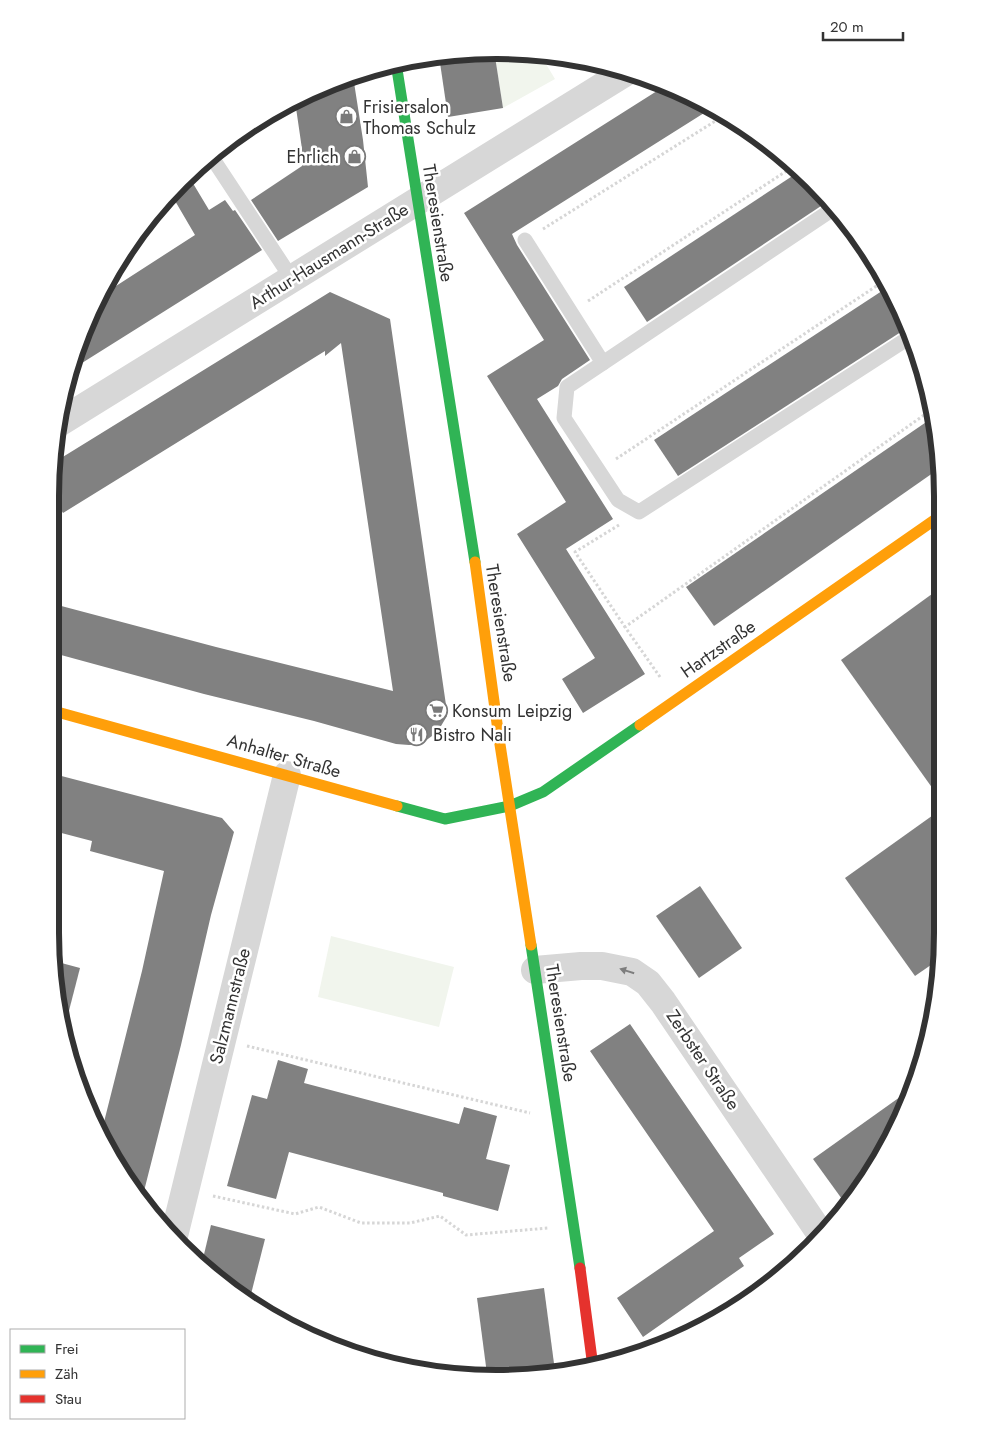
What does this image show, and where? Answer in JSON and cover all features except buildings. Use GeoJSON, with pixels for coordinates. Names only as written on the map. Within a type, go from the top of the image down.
{"type":"FeatureCollection","features":[{"type":"Feature","properties":{"kind":"main road","name":"Theresienstraße"},"geometry":{"type":"LineString","coordinates":[[397,70],[476,571],[499,738],[574,1225],[592,1360]]}},
{"type":"Feature","properties":{"kind":"main road","name":"Hartzstraße"},"geometry":{"type":"LineString","coordinates":[[510,806],[543,792],[934,520]]}},
{"type":"Feature","properties":{"kind":"main road","name":"Anhalter Straße"},"geometry":{"type":"LineString","coordinates":[[59,712],[445,819],[510,806]]}},
{"type":"Feature","properties":{"kind":"street","name":"Arthur-Hausmann-Straße"},"geometry":{"type":"LineString","coordinates":[[66,419],[619,77]]}},
{"type":"Feature","properties":{"kind":"street","name":"Salzmannstraße"},"geometry":{"type":"LineString","coordinates":[[175,1230],[287,775]]}},
{"type":"Feature","properties":{"kind":"street","name":"Zerbster Straße"},"geometry":{"type":"LineString","coordinates":[[535,970],[602,966],[632,972],[648,983],[663,1002],[818,1230]]}},
{"type":"Feature","properties":{"kind":"lane"},"geometry":{"type":"LineString","coordinates":[[215,162],[292,279]]}},
{"type":"Feature","properties":{"kind":"lane"},"geometry":{"type":"LineString","coordinates":[[829,212],[568,387],[564,418],[618,500],[639,512],[905,340]]}},
{"type":"Feature","properties":{"kind":"lane"},"geometry":{"type":"LineString","coordinates":[[525,240],[602,363]]}},
{"type":"Feature","properties":{"kind":"path"},"geometry":{"type":"LineString","coordinates":[[525,240],[718,119]]}},
{"type":"Feature","properties":{"kind":"path"},"geometry":{"type":"LineString","coordinates":[[571,312],[788,170]]}},
{"type":"Feature","properties":{"kind":"path"},"geometry":{"type":"LineString","coordinates":[[599,471],[880,285]]}},
{"type":"Feature","properties":{"kind":"path"},"geometry":{"type":"LineString","coordinates":[[625,627],[926,413]]}},
{"type":"Feature","properties":{"kind":"path"},"geometry":{"type":"LineString","coordinates":[[639,512],[575,552],[676,700]]}},
{"type":"Feature","properties":{"kind":"path"},"geometry":{"type":"LineString","coordinates":[[222,1040],[558,1120]]}},
{"type":"Feature","properties":{"kind":"path"},"geometry":{"type":"LineString","coordinates":[[185,1190],[295,1214],[319,1207],[361,1223],[410,1223],[440,1216],[466,1235],[574,1225]]}},
{"type":"Feature","properties":{"kind":"shaded area"},"geometry":{"type":"Polygon","coordinates":[[[495,59],[544,61],[555,79],[503,108],[495,59]]]}},
{"type":"Feature","properties":{"kind":"shaded area"},"geometry":{"type":"Polygon","coordinates":[[[331,936],[454,967],[439,1027],[318,997],[331,936]]]}},
{"type":"Feature","properties":{"kind":"traffic: fast"},"geometry":{"type":"LineString","coordinates":[[397,70],[475,562]]}},
{"type":"Feature","properties":{"kind":"traffic: fast"},"geometry":{"type":"LineString","coordinates":[[397,806],[445,819],[510,806],[543,792],[640,725]]}},
{"type":"Feature","properties":{"kind":"traffic: fast"},"geometry":{"type":"LineString","coordinates":[[531,945],[580,1268]]}},
{"type":"Feature","properties":{"kind":"traffic: slow"},"geometry":{"type":"LineString","coordinates":[[640,725],[934,520]]}},
{"type":"Feature","properties":{"kind":"traffic: slow"},"geometry":{"type":"LineString","coordinates":[[475,562],[499,738],[531,945]]}},
{"type":"Feature","properties":{"kind":"traffic: slow"},"geometry":{"type":"LineString","coordinates":[[59,712],[397,806]]}},
{"type":"Feature","properties":{"kind":"traffic: jam"},"geometry":{"type":"LineString","coordinates":[[580,1268],[592,1359]]}},
{"type":"Feature","properties":{"kind":"place","name":"Frisiersalon Thomas Schulz"},"geometry":{"type":"Point","coordinates":[347,117]}},
{"type":"Feature","properties":{"kind":"place","name":"Ehrlich"},"geometry":{"type":"Point","coordinates":[355,157]}},
{"type":"Feature","properties":{"kind":"place","name":"Konsum Leipzig"},"geometry":{"type":"Point","coordinates":[436,711]}},
{"type":"Feature","properties":{"kind":"place","name":"Bistro Nali"},"geometry":{"type":"Point","coordinates":[417,735]}}]}
